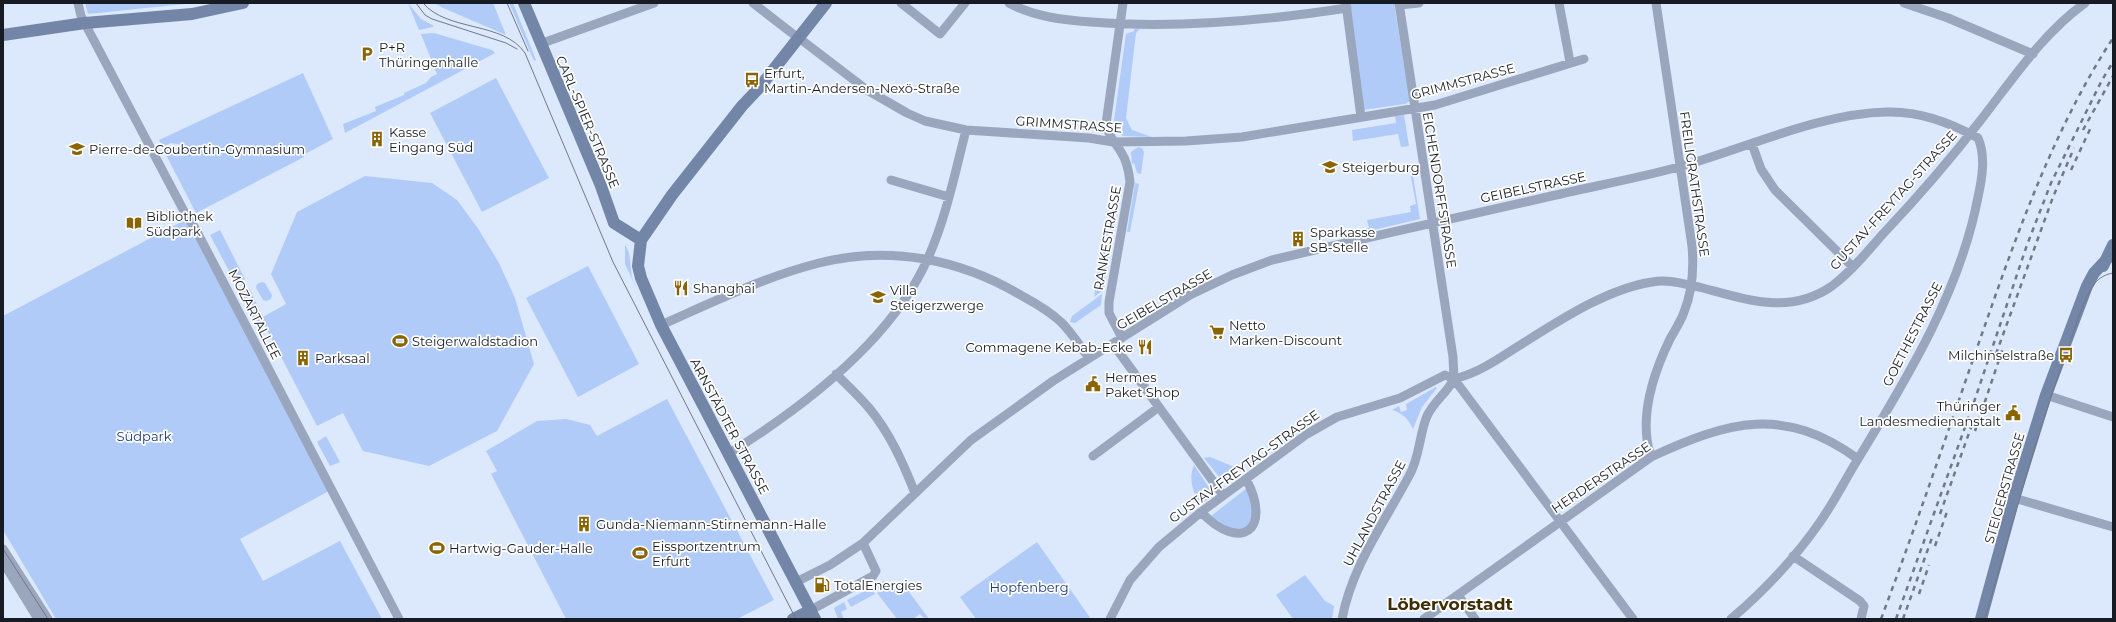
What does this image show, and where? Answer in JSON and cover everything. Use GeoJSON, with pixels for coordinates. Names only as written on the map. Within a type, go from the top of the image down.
{"type":"FeatureCollection","features":[{"type":"Feature","properties":{"kind":"main road"},"geometry":{"type":"LineString","coordinates":[[3,35],[85,23],[192,14],[243,3]]}},
{"type":"Feature","properties":{"kind":"main road","name":"CARL-SPIER-STRASSE"},"geometry":{"type":"LineString","coordinates":[[524,3],[601,186],[614,223],[641,240]]}},
{"type":"Feature","properties":{"kind":"main road"},"geometry":{"type":"LineString","coordinates":[[796,36],[818,3]]}},
{"type":"Feature","properties":{"kind":"main road"},"geometry":{"type":"LineString","coordinates":[[641,240],[672,195],[742,106],[756,83],[826,3]]}},
{"type":"Feature","properties":{"kind":"main road","name":"ARNSTÄDTER STRASSE"},"geometry":{"type":"LineString","coordinates":[[641,240],[638,266],[641,278],[662,325],[813,615]]}},
{"type":"Feature","properties":{"kind":"main road","name":"STEIGERSTRASSE"},"geometry":{"type":"LineString","coordinates":[[2096,283],[2113,245]]}},
{"type":"Feature","properties":{"kind":"main road","name":"STEIGERSTRASSE"},"geometry":{"type":"LineString","coordinates":[[1981,619],[2050,396],[2088,286],[2094,274],[2107,258]]}},
{"type":"Feature","properties":{"kind":"main road"},"geometry":{"type":"LineString","coordinates":[[793,619],[813,615]]}},
{"type":"Feature","properties":{"kind":"street","name":"MOZARTALLEE"},"geometry":{"type":"LineString","coordinates":[[78,3],[81,16],[202,241],[399,619]]}},
{"type":"Feature","properties":{"kind":"street"},"geometry":{"type":"LineString","coordinates":[[540,44],[654,3]]}},
{"type":"Feature","properties":{"kind":"street","name":"GRIMMSTRASSE"},"geometry":{"type":"LineString","coordinates":[[753,3],[867,90],[892,106],[925,120],[966,130],[1089,138],[1113,142],[1186,141],[1242,137],[1414,109],[1435,105],[1490,89],[1570,62],[1584,59]]}},
{"type":"Feature","properties":{"kind":"street"},"geometry":{"type":"LineString","coordinates":[[901,3],[940,34],[965,3]]}},
{"type":"Feature","properties":{"kind":"street"},"geometry":{"type":"LineString","coordinates":[[1009,3],[1029,11],[1066,20],[1120,24],[1171,25],[1249,21],[1346,6],[1361,118]]}},
{"type":"Feature","properties":{"kind":"street","name":"RANKESTRASSE"},"geometry":{"type":"LineString","coordinates":[[1122,338],[1109,313],[1109,302],[1130,182],[1125,159],[1113,142],[1106,124],[1123,3]]}},
{"type":"Feature","properties":{"kind":"street","name":"EICHENDORFFSTRASSE"},"geometry":{"type":"LineString","coordinates":[[1419,3],[1399,4],[1453,357],[1454,379]]}},
{"type":"Feature","properties":{"kind":"street"},"geometry":{"type":"LineString","coordinates":[[1560,3],[1570,62]]}},
{"type":"Feature","properties":{"kind":"street","name":"FREILIGRATHSTRASSE"},"geometry":{"type":"LineString","coordinates":[[1651,457],[1646,433],[1652,386],[1660,360],[1684,313],[1692,286],[1692,246],[1658,3]]}},
{"type":"Feature","properties":{"kind":"street"},"geometry":{"type":"LineString","coordinates":[[1904,3],[1948,18],[2033,54]]}},
{"type":"Feature","properties":{"kind":"street","name":"GUSTAV-FREYTAG-STRASSE"},"geometry":{"type":"LineString","coordinates":[[1110,619],[1130,580],[1145,562],[1171,536],[1201,512],[1323,423],[1357,410],[1400,398],[1445,374],[1454,379],[1470,375],[1484,368],[1555,323],[1633,286],[1655,282],[1676,281],[1764,303],[1780,304],[1796,302],[1833,286],[1853,267],[1893,223],[1970,134],[2033,54],[2074,11],[2086,3]]}},
{"type":"Feature","properties":{"kind":"street","name":"GEIBELSTRASSE"},"geometry":{"type":"LineString","coordinates":[[796,582],[830,565],[863,543],[971,440],[997,420],[1089,358],[1190,295],[1232,275],[1272,260],[1681,167],[1830,120],[1887,112],[1924,116],[1944,122],[1970,134]]}},
{"type":"Feature","properties":{"kind":"street"},"geometry":{"type":"LineString","coordinates":[[728,454],[780,419],[836,374],[888,321],[906,297],[928,258],[949,197],[966,130]]}},
{"type":"Feature","properties":{"kind":"street","name":"GOETHESTRASSE"},"geometry":{"type":"LineString","coordinates":[[1730,619],[1767,587],[1820,522],[1880,424],[1926,338],[1964,252],[1974,220],[1982,170],[1981,144],[1978,138],[1970,134]]}},
{"type":"Feature","properties":{"kind":"street"},"geometry":{"type":"LineString","coordinates":[[1752,144],[1761,169],[1775,190],[1853,267]]}},
{"type":"Feature","properties":{"kind":"street"},"geometry":{"type":"LineString","coordinates":[[891,180],[949,197]]}},
{"type":"Feature","properties":{"kind":"street"},"geometry":{"type":"LineString","coordinates":[[662,325],[754,284],[818,263],[875,255],[928,258],[971,270],[998,281],[1048,310],[1065,326],[1089,358]]}},
{"type":"Feature","properties":{"kind":"street"},"geometry":{"type":"LineString","coordinates":[[1113,344],[1223,496]]}},
{"type":"Feature","properties":{"kind":"street"},"geometry":{"type":"LineString","coordinates":[[836,374],[869,408],[882,426],[903,463],[915,493]]}},
{"type":"Feature","properties":{"kind":"street"},"geometry":{"type":"LineString","coordinates":[[1454,379],[1561,520],[1633,619]]}},
{"type":"Feature","properties":{"kind":"street","name":"UHLANDSTRASSE"},"geometry":{"type":"LineString","coordinates":[[1342,619],[1348,592],[1367,550],[1416,463],[1427,416],[1433,406],[1448,391],[1454,379]]}},
{"type":"Feature","properties":{"kind":"street"},"geometry":{"type":"LineString","coordinates":[[2050,396],[2113,417]]}},
{"type":"Feature","properties":{"kind":"street"},"geometry":{"type":"LineString","coordinates":[[1093,456],[1159,407]]}},
{"type":"Feature","properties":{"kind":"street","name":"HERDERSTRASSE"},"geometry":{"type":"LineString","coordinates":[[1424,619],[1651,457],[1711,431],[1738,425],[1762,424],[1796,428],[1820,436],[1858,459]]}},
{"type":"Feature","properties":{"kind":"street"},"geometry":{"type":"LineString","coordinates":[[1201,512],[1210,521],[1226,532],[1233,534],[1245,532],[1253,526],[1257,516],[1252,490],[1246,479]]}},
{"type":"Feature","properties":{"kind":"street"},"geometry":{"type":"LineString","coordinates":[[2018,498],[2113,527]]}},
{"type":"Feature","properties":{"kind":"street"},"geometry":{"type":"LineString","coordinates":[[813,615],[873,576],[876,571],[863,543]]}},
{"type":"Feature","properties":{"kind":"street"},"geometry":{"type":"LineString","coordinates":[[3,549],[39,617]]}},
{"type":"Feature","properties":{"kind":"street"},"geometry":{"type":"LineString","coordinates":[[1793,556],[1860,601],[1864,606],[1861,619]]}},
{"type":"Feature","properties":{"kind":"street"},"geometry":{"type":"LineString","coordinates":[[3,562],[39,617]]}},
{"type":"Feature","properties":{"kind":"street"},"geometry":{"type":"LineString","coordinates":[[1458,595],[1475,619]]}},
{"type":"Feature","properties":{"kind":"green space"},"geometry":{"type":"Polygon","coordinates":[[[85,3],[194,3],[88,14],[85,3]]]}},
{"type":"Feature","properties":{"kind":"green space"},"geometry":{"type":"Polygon","coordinates":[[[408,3],[421,19],[434,26],[419,30],[408,3]]]}},
{"type":"Feature","properties":{"kind":"green space"},"geometry":{"type":"Polygon","coordinates":[[[434,3],[493,3],[506,35],[443,8],[434,3]]]}},
{"type":"Feature","properties":{"kind":"green space"},"geometry":{"type":"Polygon","coordinates":[[[509,3],[513,3],[536,60],[534,61],[509,3]]]}},
{"type":"Feature","properties":{"kind":"green space"},"geometry":{"type":"Polygon","coordinates":[[[1349,3],[1394,3],[1410,101],[1405,104],[1363,110],[1349,3]]]}},
{"type":"Feature","properties":{"kind":"green space"},"geometry":{"type":"Polygon","coordinates":[[[1134,29],[1140,29],[1136,33],[1126,118],[1132,130],[1152,137],[1123,136],[1118,131],[1114,120],[1126,34],[1134,31],[1134,29]]]}},
{"type":"Feature","properties":{"kind":"green space"},"geometry":{"type":"Polygon","coordinates":[[[434,33],[492,50],[495,53],[345,133],[343,124],[376,111],[375,107],[404,95],[404,93],[426,83],[431,77],[437,74],[421,34],[434,33]]]}},
{"type":"Feature","properties":{"kind":"green space"},"geometry":{"type":"Polygon","coordinates":[[[303,73],[333,139],[305,154],[304,157],[196,213],[164,151],[171,147],[181,148],[182,145],[171,143],[163,147],[159,140],[303,73]]]}},
{"type":"Feature","properties":{"kind":"green space"},"geometry":{"type":"Polygon","coordinates":[[[496,78],[549,178],[482,212],[430,113],[496,78]]]}},
{"type":"Feature","properties":{"kind":"green space"},"geometry":{"type":"Polygon","coordinates":[[[1404,115],[1409,146],[1401,147],[1398,134],[1353,141],[1352,130],[1396,123],[1395,116],[1404,115]]]}},
{"type":"Feature","properties":{"kind":"green space"},"geometry":{"type":"Polygon","coordinates":[[[1138,147],[1142,148],[1144,152],[1141,174],[1137,173],[1134,163],[1132,164],[1131,152],[1138,147]]]}},
{"type":"Feature","properties":{"kind":"green space"},"geometry":{"type":"Polygon","coordinates":[[[1411,163],[1420,219],[1365,232],[1363,229],[1369,228],[1367,220],[1411,212],[1410,206],[1416,204],[1410,172],[1404,173],[1406,165],[1411,163]]]}},
{"type":"Feature","properties":{"kind":"green space","name":"Steigerwaldstadion"},"geometry":{"type":"Polygon","coordinates":[[[365,176],[432,183],[457,200],[477,227],[499,263],[515,298],[534,364],[497,431],[429,466],[363,451],[343,413],[317,426],[262,320],[255,323],[240,293],[249,288],[263,317],[286,304],[271,274],[297,212],[365,176]]]}},
{"type":"Feature","properties":{"kind":"green space"},"geometry":{"type":"Polygon","coordinates":[[[1135,183],[1139,184],[1130,232],[1127,232],[1135,183]]]}},
{"type":"Feature","properties":{"kind":"green space","name":"Südpark"},"geometry":{"type":"Polygon","coordinates":[[[183,221],[194,230],[329,491],[240,539],[263,581],[340,541],[382,619],[56,619],[3,530],[3,316],[183,221]]]}},
{"type":"Feature","properties":{"kind":"green space"},"geometry":{"type":"Polygon","coordinates":[[[220,230],[245,279],[236,284],[210,235],[220,230]]]}},
{"type":"Feature","properties":{"kind":"green space"},"geometry":{"type":"Polygon","coordinates":[[[1105,233],[1112,234],[1103,290],[1094,297],[1105,233]]]}},
{"type":"Feature","properties":{"kind":"green space"},"geometry":{"type":"Polygon","coordinates":[[[625,244],[629,253],[632,278],[639,294],[625,264],[625,244]]]}},
{"type":"Feature","properties":{"kind":"green space"},"geometry":{"type":"Polygon","coordinates":[[[588,266],[639,364],[578,397],[526,298],[588,266]]]}},
{"type":"Feature","properties":{"kind":"green space"},"geometry":{"type":"Polygon","coordinates":[[[262,282],[265,283],[272,295],[271,299],[266,301],[263,300],[256,288],[257,284],[262,282]]]}},
{"type":"Feature","properties":{"kind":"green space"},"geometry":{"type":"Polygon","coordinates":[[[1102,294],[1101,305],[1075,323],[1070,322],[1072,316],[1102,294]]]}},
{"type":"Feature","properties":{"kind":"green space"},"geometry":{"type":"Polygon","coordinates":[[[1436,387],[1437,388],[1422,407],[1413,429],[1405,417],[1392,410],[1399,406],[1401,412],[1407,410],[1406,404],[1436,387]]]}},
{"type":"Feature","properties":{"kind":"green space","name":"Eissportzentrum Erfurt"},"geometry":{"type":"Polygon","coordinates":[[[667,399],[774,600],[737,619],[566,619],[491,474],[497,471],[486,451],[537,421],[566,419],[590,425],[597,436],[667,399]]]}},
{"type":"Feature","properties":{"kind":"green space"},"geometry":{"type":"Polygon","coordinates":[[[326,436],[340,462],[330,466],[317,442],[326,436]]]}},
{"type":"Feature","properties":{"kind":"green space"},"geometry":{"type":"Polygon","coordinates":[[[1210,457],[1232,466],[1241,474],[1228,483],[1224,483],[1204,458],[1210,457]]]}},
{"type":"Feature","properties":{"kind":"green space"},"geometry":{"type":"Polygon","coordinates":[[[1194,465],[1212,492],[1212,496],[1200,505],[1195,495],[1191,480],[1194,465]]]}},
{"type":"Feature","properties":{"kind":"green space"},"geometry":{"type":"Polygon","coordinates":[[[1247,488],[1254,512],[1248,527],[1231,530],[1211,516],[1247,488]]]}},
{"type":"Feature","properties":{"kind":"green space","name":"Hopfenberg"},"geometry":{"type":"Polygon","coordinates":[[[1037,542],[1091,619],[976,619],[960,597],[1037,542]]]}},
{"type":"Feature","properties":{"kind":"green space"},"geometry":{"type":"Polygon","coordinates":[[[1305,575],[1325,601],[1334,606],[1332,619],[1293,619],[1276,595],[1305,575]]]}},
{"type":"Feature","properties":{"kind":"green space"},"geometry":{"type":"Polygon","coordinates":[[[884,581],[886,586],[874,592],[875,594],[851,607],[847,600],[884,581]]]}},
{"type":"Feature","properties":{"kind":"green space"},"geometry":{"type":"Polygon","coordinates":[[[901,581],[929,619],[925,619],[920,614],[913,619],[897,619],[877,593],[901,581]]]}},
{"type":"Feature","properties":{"kind":"green space"},"geometry":{"type":"Polygon","coordinates":[[[844,602],[847,609],[841,612],[844,619],[838,619],[834,608],[844,602]]]}},
{"type":"Feature","properties":{"kind":"tram line"},"geometry":{"type":"LineString","coordinates":[[416,3],[425,15],[432,19],[506,43],[517,49]]}},
{"type":"Feature","properties":{"kind":"tram line"},"geometry":{"type":"LineString","coordinates":[[423,3],[433,12],[446,19],[503,36],[515,43],[525,53],[613,262],[796,619]]}},
{"type":"Feature","properties":{"kind":"tram line"},"geometry":{"type":"LineString","coordinates":[[507,3],[528,51]]}},
{"type":"Feature","properties":{"kind":"tram line"},"geometry":{"type":"LineString","coordinates":[[1985,619],[2032,456],[2078,320],[2090,291],[2095,283],[2103,276],[2113,273]]}},
{"type":"Feature","properties":{"kind":"tram line"},"geometry":{"type":"LineString","coordinates":[[3,549],[48,619]]}},
{"type":"Feature","properties":{"kind":"railway"},"geometry":{"type":"LineString","coordinates":[[1881,619],[1997,290],[2025,216],[2073,107],[2113,38]]}},
{"type":"Feature","properties":{"kind":"railway"},"geometry":{"type":"LineString","coordinates":[[1896,619],[1973,405],[2027,245],[2051,183],[2102,80],[2113,62]]}},
{"type":"Feature","properties":{"kind":"railway"},"geometry":{"type":"LineString","coordinates":[[2083,130],[2113,76]]}},
{"type":"Feature","properties":{"kind":"railway"},"geometry":{"type":"LineString","coordinates":[[2071,170],[2092,125]]}},
{"type":"Feature","properties":{"kind":"railway"},"geometry":{"type":"LineString","coordinates":[[1996,354],[2053,197],[2074,148]]}},
{"type":"Feature","properties":{"kind":"railway"},"geometry":{"type":"LineString","coordinates":[[1975,431],[2003,348]]}},
{"type":"Feature","properties":{"kind":"railway"},"geometry":{"type":"LineString","coordinates":[[1940,514],[1973,422]]}},
{"type":"Feature","properties":{"kind":"railway"},"geometry":{"type":"LineString","coordinates":[[1935,546],[1948,509]]}},
{"type":"Feature","properties":{"kind":"railway"},"geometry":{"type":"LineString","coordinates":[[1903,619],[1933,535]]}},
{"type":"Feature","properties":{"kind":"railway"},"geometry":{"type":"LineString","coordinates":[[1919,594],[1929,565]]}},
{"type":"Feature","properties":{"kind":"place","name":"P+R Thüringenhalle"},"geometry":{"type":"Point","coordinates":[367,54]}},
{"type":"Feature","properties":{"kind":"place","name":"Erfurt, Martin-Andersen-Nexö-Straße"},"geometry":{"type":"Point","coordinates":[752,80]}},
{"type":"Feature","properties":{"kind":"place","name":"Kasse Eingang Süd"},"geometry":{"type":"Point","coordinates":[377,139]}},
{"type":"Feature","properties":{"kind":"place","name":"Pierre-de-Coubertin-Gymnasium"},"geometry":{"type":"Point","coordinates":[77,149]}},
{"type":"Feature","properties":{"kind":"place","name":"Steigerburg"},"geometry":{"type":"Point","coordinates":[1330,167]}},
{"type":"Feature","properties":{"kind":"place","name":"Bibliothek Südpark"},"geometry":{"type":"Point","coordinates":[134,223]}},
{"type":"Feature","properties":{"kind":"place","name":"Sparkasse SB-Stelle"},"geometry":{"type":"Point","coordinates":[1298,239]}},
{"type":"Feature","properties":{"kind":"place","name":"Shanghai"},"geometry":{"type":"Point","coordinates":[681,288]}},
{"type":"Feature","properties":{"kind":"place","name":"Villa Steigerzwerge"},"geometry":{"type":"Point","coordinates":[878,297]}},
{"type":"Feature","properties":{"kind":"place","name":"Netto Marken-Discount"},"geometry":{"type":"Point","coordinates":[1217,332]}},
{"type":"Feature","properties":{"kind":"place","name":"Steigerwaldstadion"},"geometry":{"type":"Point","coordinates":[400,341]}},
{"type":"Feature","properties":{"kind":"place","name":"Commagene Kebab-Ecke"},"geometry":{"type":"Point","coordinates":[1145,347]}},
{"type":"Feature","properties":{"kind":"place","name":"Milchinselstraße"},"geometry":{"type":"Point","coordinates":[2066,355]}},
{"type":"Feature","properties":{"kind":"place","name":"Parksaal"},"geometry":{"type":"Point","coordinates":[303,358]}},
{"type":"Feature","properties":{"kind":"place","name":"Hermes Paket Shop"},"geometry":{"type":"Point","coordinates":[1093,384]}},
{"type":"Feature","properties":{"kind":"place","name":"Thüringer Landesmedienanstalt"},"geometry":{"type":"Point","coordinates":[2013,413]}},
{"type":"Feature","properties":{"kind":"place","name":"Gunda-Niemann-Stirnemann-Halle"},"geometry":{"type":"Point","coordinates":[584,524]}},
{"type":"Feature","properties":{"kind":"place","name":"Hartwig-Gauder-Halle"},"geometry":{"type":"Point","coordinates":[437,548]}},
{"type":"Feature","properties":{"kind":"place","name":"Eissportzentrum Erfurt"},"geometry":{"type":"Point","coordinates":[640,553]}},
{"type":"Feature","properties":{"kind":"place","name":"TotalEnergies"},"geometry":{"type":"Point","coordinates":[822,585]}},
{"type":"Feature","properties":{"kind":"district","name":"Löbervorstadt"},"geometry":{"type":"Point","coordinates":[1450,604]}}]}
